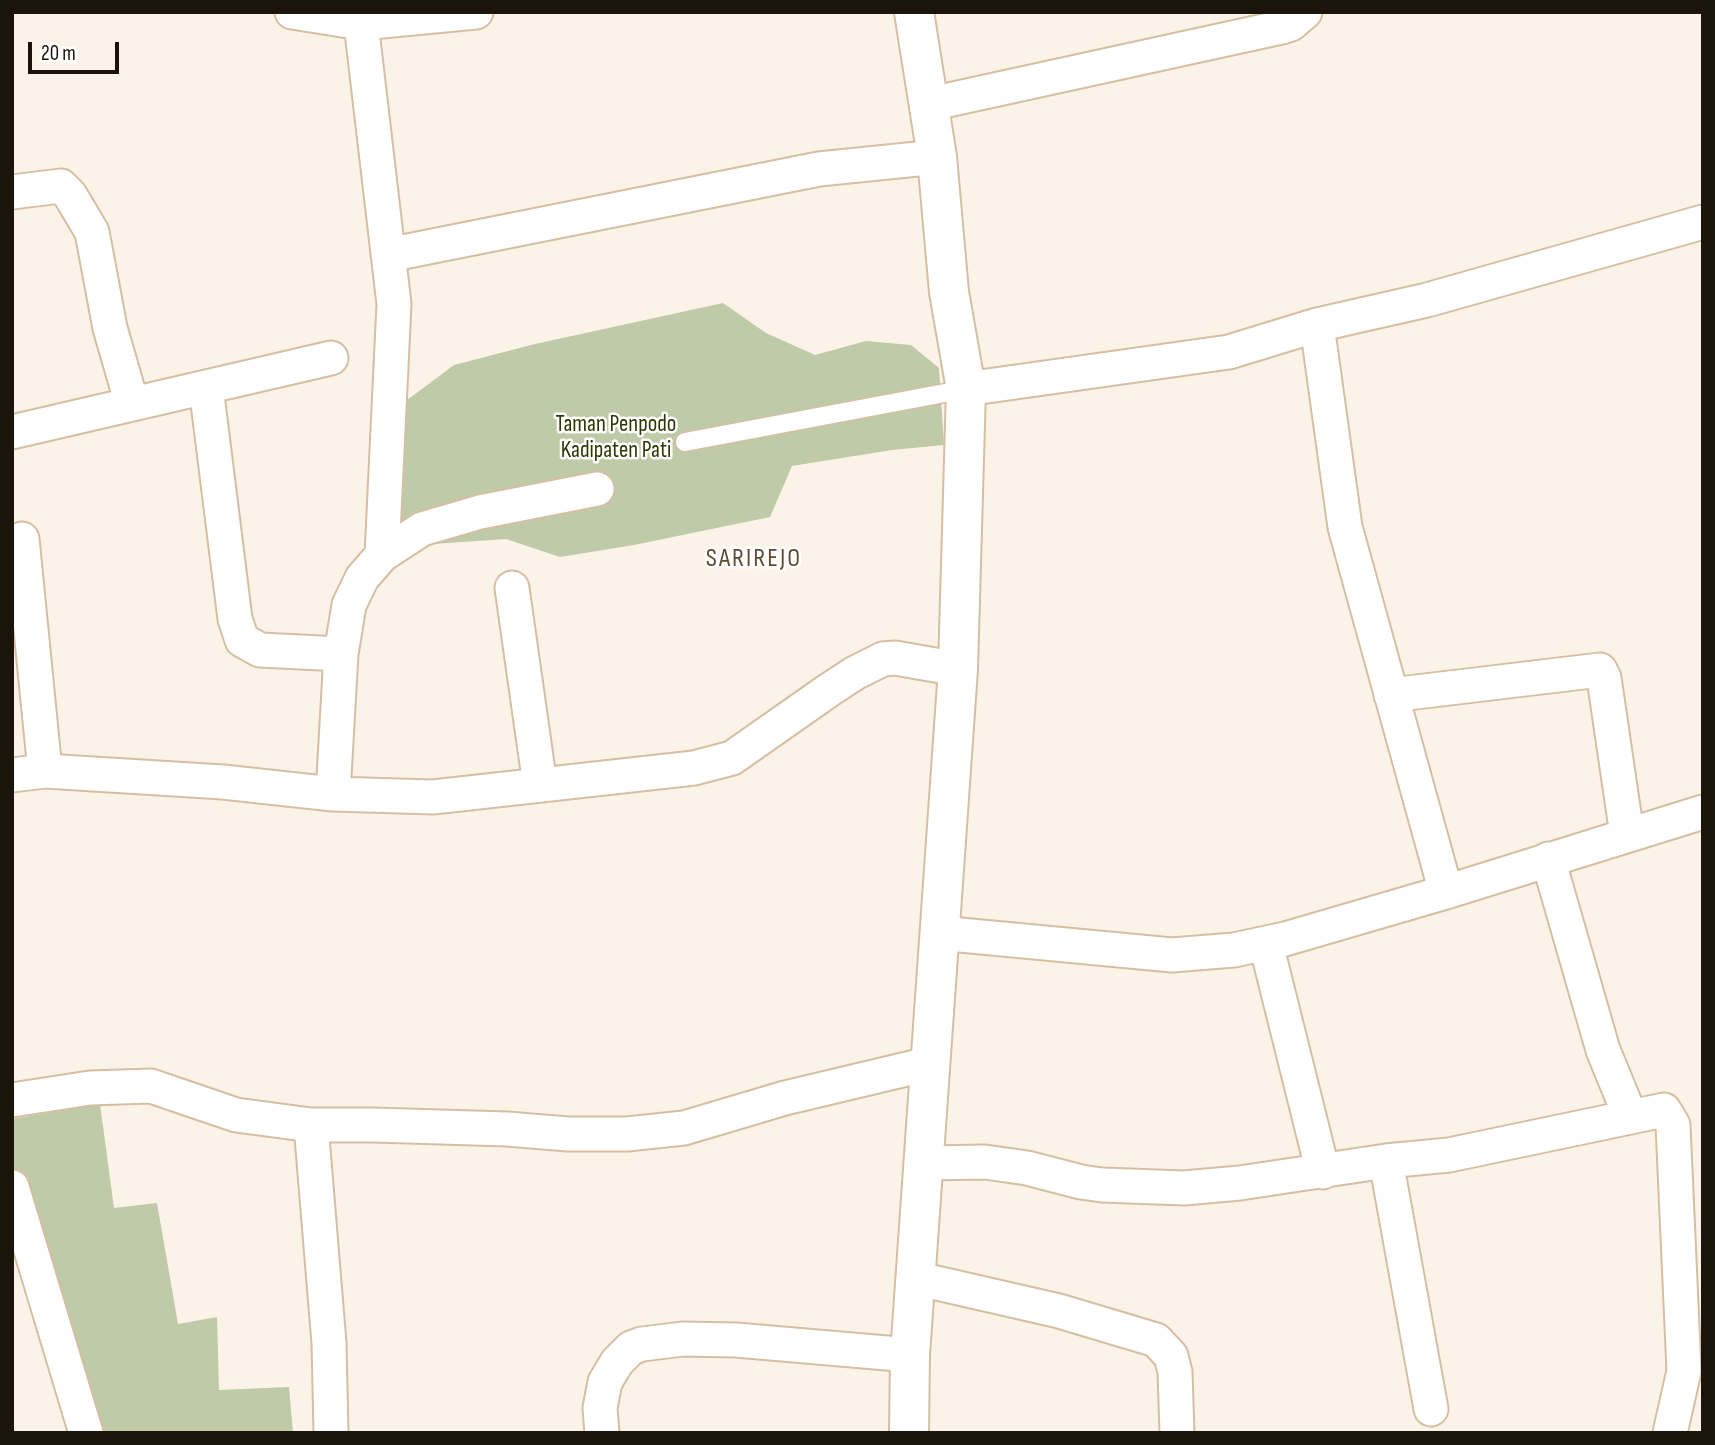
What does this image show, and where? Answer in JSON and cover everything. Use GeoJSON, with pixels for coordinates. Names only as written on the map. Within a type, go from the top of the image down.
{"type":"FeatureCollection","features":[{"type":"Feature","properties":{"kind":"street"},"geometry":{"type":"LineString","coordinates":[[292,12],[350,19],[476,12]]}},
{"type":"Feature","properties":{"kind":"street"},"geometry":{"type":"LineString","coordinates":[[909,1433],[910,1355],[958,669],[966,388],[949,292],[937,157],[915,12]]}},
{"type":"Feature","properties":{"kind":"street"},"geometry":{"type":"LineString","coordinates":[[930,104],[1282,27],[1291,24],[1305,12]]}},
{"type":"Feature","properties":{"kind":"street"},"geometry":{"type":"LineString","coordinates":[[350,19],[394,304],[382,555]]}},
{"type":"Feature","properties":{"kind":"street"},"geometry":{"type":"LineString","coordinates":[[388,255],[819,169],[937,157]]}},
{"type":"Feature","properties":{"kind":"street"},"geometry":{"type":"LineString","coordinates":[[12,192],[61,186],[70,195],[92,232],[110,328],[132,404]]}},
{"type":"Feature","properties":{"kind":"street"},"geometry":{"type":"LineString","coordinates":[[966,388],[1229,352],[1317,325],[1427,300],[1703,222]]}},
{"type":"Feature","properties":{"kind":"street"},"geometry":{"type":"LineString","coordinates":[[1317,325],[1345,527],[1446,892]]}},
{"type":"Feature","properties":{"kind":"street"},"geometry":{"type":"LineString","coordinates":[[12,432],[331,358]]}},
{"type":"Feature","properties":{"kind":"street"},"geometry":{"type":"LineString","coordinates":[[206,387],[235,619],[242,640],[260,650],[341,654]]}},
{"type":"Feature","properties":{"kind":"street"},"geometry":{"type":"LineString","coordinates":[[333,794],[341,654],[349,605],[362,578],[382,555],[422,529],[480,512],[597,489]]}},
{"type":"Feature","properties":{"kind":"street"},"geometry":{"type":"LineString","coordinates":[[22,539],[45,771]]}},
{"type":"Feature","properties":{"kind":"street"},"geometry":{"type":"LineString","coordinates":[[512,588],[540,785]]}},
{"type":"Feature","properties":{"kind":"street"},"geometry":{"type":"LineString","coordinates":[[12,775],[45,771],[223,782],[333,794],[433,797],[694,768],[732,758],[829,690],[883,659],[895,658],[958,669]]}},
{"type":"Feature","properties":{"kind":"street"},"geometry":{"type":"LineString","coordinates":[[1391,695],[1601,671],[1627,835]]}},
{"type":"Feature","properties":{"kind":"street"},"geometry":{"type":"LineString","coordinates":[[939,933],[1172,955],[1223,952],[1266,944],[1446,892],[1703,812]]}},
{"type":"Feature","properties":{"kind":"street"},"geometry":{"type":"LineString","coordinates":[[1548,859],[1602,1050],[1630,1116]]}},
{"type":"Feature","properties":{"kind":"street"},"geometry":{"type":"LineString","coordinates":[[1266,944],[1323,1172]]}},
{"type":"Feature","properties":{"kind":"street"},"geometry":{"type":"LineString","coordinates":[[12,1100],[90,1088],[151,1086],[236,1115],[311,1125],[627,1134],[684,1128],[785,1098],[932,1063]]}},
{"type":"Feature","properties":{"kind":"street"},"geometry":{"type":"LineString","coordinates":[[923,1163],[985,1162],[1027,1168],[1081,1182],[1137,1188],[1184,1188],[1449,1155],[1664,1110],[1673,1125],[1690,1269],[1684,1371],[1671,1433]]}},
{"type":"Feature","properties":{"kind":"street"},"geometry":{"type":"LineString","coordinates":[[311,1125],[329,1343],[331,1433]]}},
{"type":"Feature","properties":{"kind":"street"},"geometry":{"type":"LineString","coordinates":[[1386,1161],[1431,1409]]}},
{"type":"Feature","properties":{"kind":"street"},"geometry":{"type":"LineString","coordinates":[[14,1201],[86,1433]]}},
{"type":"Feature","properties":{"kind":"street"},"geometry":{"type":"LineString","coordinates":[[915,1278],[1059,1311],[1156,1340],[1171,1356],[1175,1372],[1177,1433]]}},
{"type":"Feature","properties":{"kind":"street"},"geometry":{"type":"LineString","coordinates":[[602,1433],[600,1408],[605,1382],[617,1362],[631,1348],[642,1344],[683,1339],[736,1340],[910,1355]]}},
{"type":"Feature","properties":{"kind":"lane"},"geometry":{"type":"LineString","coordinates":[[685,442],[966,388]]}},
{"type":"Feature","properties":{"kind":"green space","name":"Taman Penpodo Kadipaten Pati"},"geometry":{"type":"Polygon","coordinates":[[[723,303],[766,333],[815,355],[866,341],[911,345],[939,368],[944,445],[892,450],[792,466],[770,517],[634,545],[560,557],[506,539],[418,545],[393,544],[399,406],[454,365],[535,344],[723,303]]]}},
{"type":"Feature","properties":{"kind":"green space"},"geometry":{"type":"Polygon","coordinates":[[[100,1104],[114,1208],[157,1203],[178,1324],[217,1317],[219,1390],[289,1387],[293,1433],[86,1433],[12,1187],[12,1119],[100,1104]]]}},
{"type":"Feature","properties":{"kind":"district","name":"SARIREJO"},"geometry":{"type":"Point","coordinates":[754,559]}}]}
